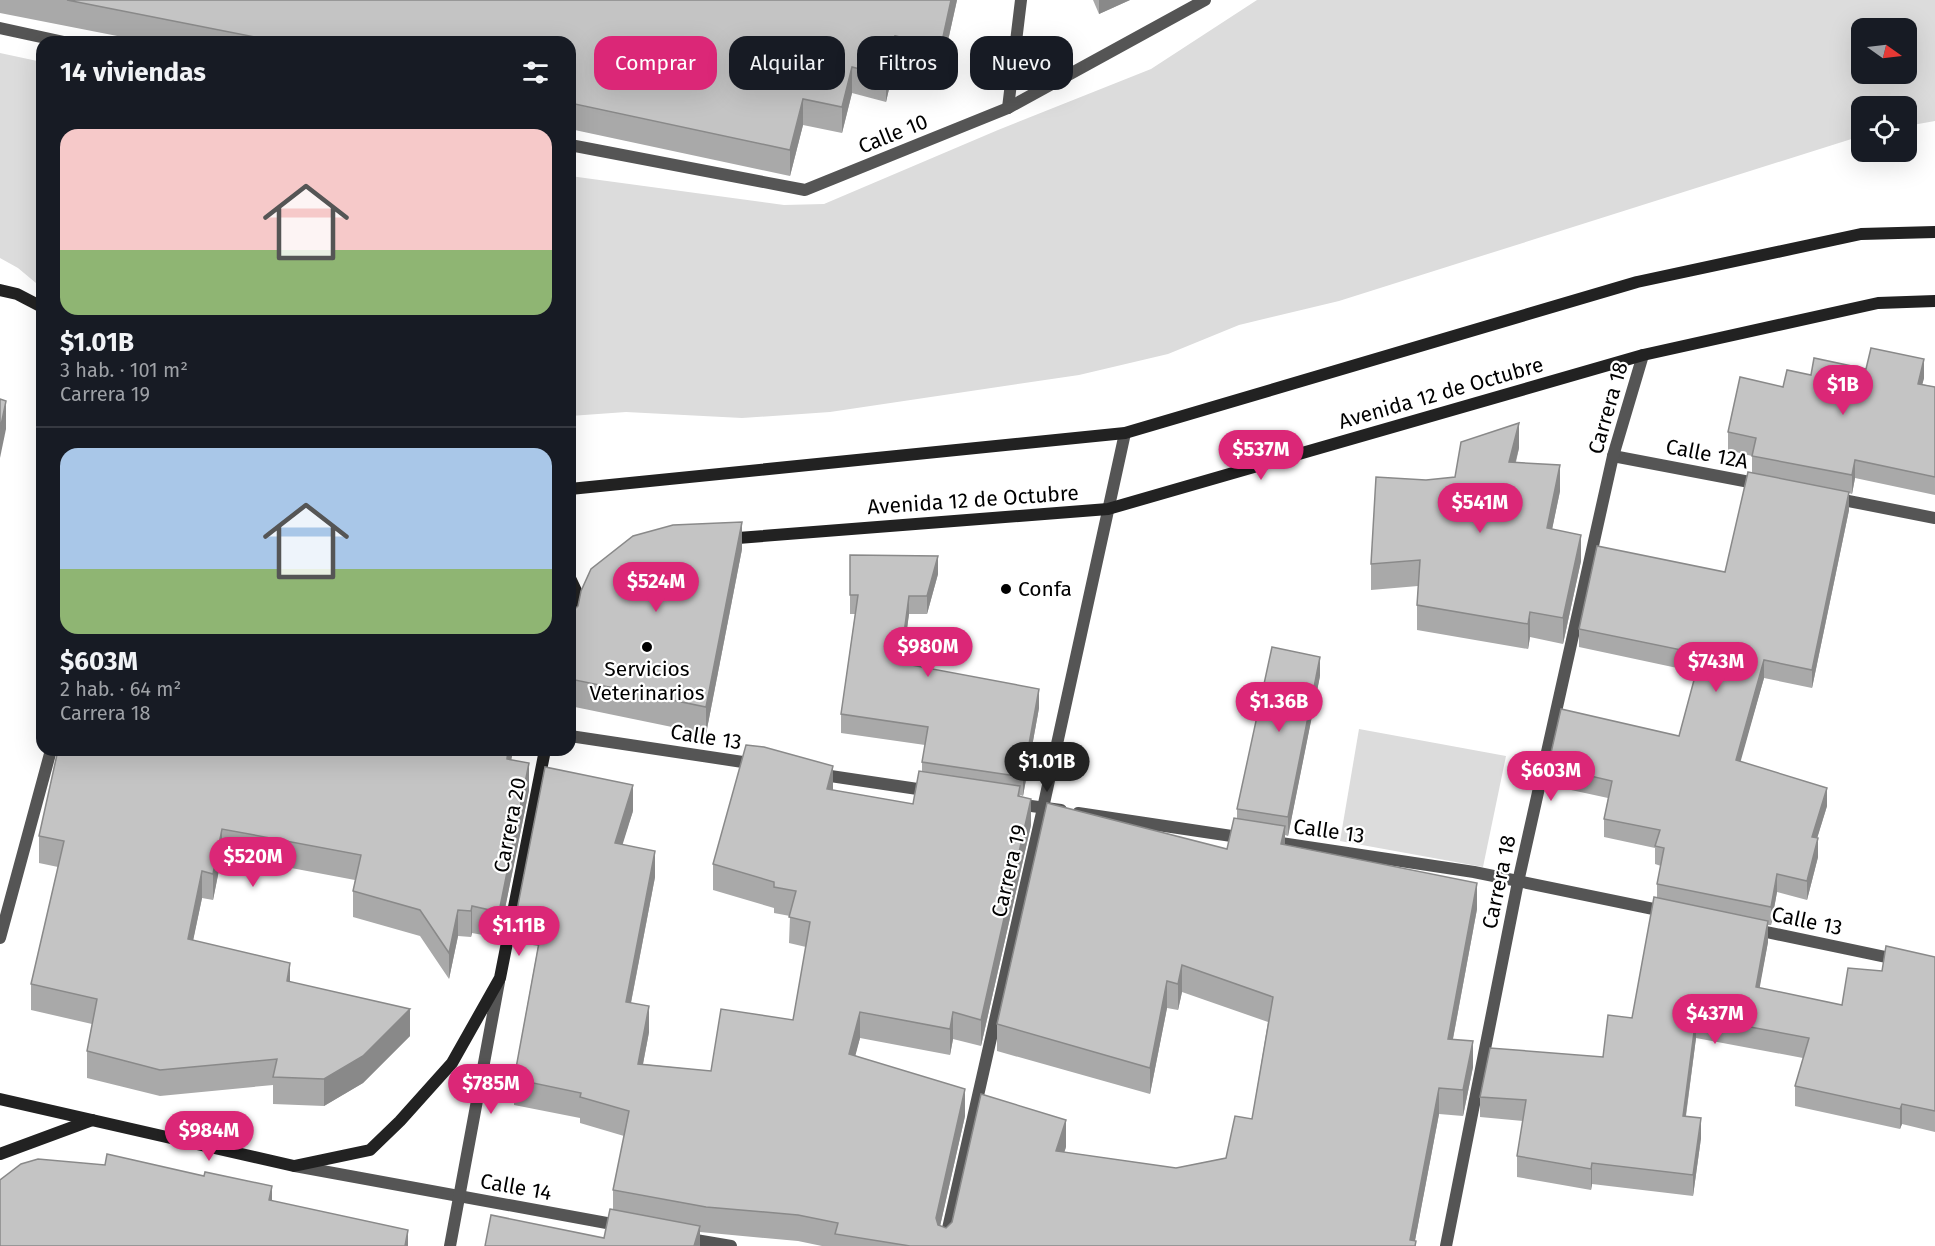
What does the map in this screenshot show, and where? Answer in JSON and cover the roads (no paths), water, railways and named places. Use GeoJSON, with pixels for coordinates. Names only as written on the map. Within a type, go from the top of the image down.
{"type":"FeatureCollection","features":[{"type":"Feature","properties":{"kind":"main road"},"geometry":{"type":"LineString","coordinates":[[576,488],[1125,433],[1637,282],[1861,234],[1935,232]]}},
{"type":"Feature","properties":{"kind":"main road"},"geometry":{"type":"LineString","coordinates":[[0,290],[17,294],[36,304]]}},
{"type":"Feature","properties":{"kind":"main road","name":"Avenida 12 de Octubre"},"geometry":{"type":"LineString","coordinates":[[708,540],[1108,509],[1643,355],[1878,303],[1935,301]]}},
{"type":"Feature","properties":{"kind":"main road"},"geometry":{"type":"LineString","coordinates":[[576,584],[582,591],[576,610]]}},
{"type":"Feature","properties":{"kind":"main road","name":"Carrera 20"},"geometry":{"type":"LineString","coordinates":[[400,1121],[452,1062],[500,978],[544,756]]}},
{"type":"Feature","properties":{"kind":"main road","name":"Calle 14"},"geometry":{"type":"LineString","coordinates":[[0,1099],[294,1166],[370,1150],[400,1121]]}},
{"type":"Feature","properties":{"kind":"main road"},"geometry":{"type":"LineString","coordinates":[[0,1154],[92,1120]]}},
{"type":"Feature","properties":{"kind":"street"},"geometry":{"type":"LineString","coordinates":[[1008,108],[1021,0]]}},
{"type":"Feature","properties":{"kind":"street","name":"Calle 10"},"geometry":{"type":"LineString","coordinates":[[576,146],[806,190],[1008,108],[1205,0]]}},
{"type":"Feature","properties":{"kind":"street"},"geometry":{"type":"LineString","coordinates":[[0,28],[37,36]]}},
{"type":"Feature","properties":{"kind":"street","name":"Carrera 18"},"geometry":{"type":"LineString","coordinates":[[1446,1246],[1518,882],[1613,456],[1643,355]]}},
{"type":"Feature","properties":{"kind":"street","name":"Carrera 19"},"geometry":{"type":"LineString","coordinates":[[944,1246],[1125,433]]}},
{"type":"Feature","properties":{"kind":"street","name":"Calle 12A"},"geometry":{"type":"LineString","coordinates":[[1613,456],[1774,487]]}},
{"type":"Feature","properties":{"kind":"street"},"geometry":{"type":"LineString","coordinates":[[1820,496],[1935,518]]}},
{"type":"Feature","properties":{"kind":"street","name":"Calle 13"},"geometry":{"type":"LineString","coordinates":[[576,737],[771,766]]}},
{"type":"Feature","properties":{"kind":"street"},"geometry":{"type":"LineString","coordinates":[[0,938],[49,756]]}},
{"type":"Feature","properties":{"kind":"street"},"geometry":{"type":"LineString","coordinates":[[807,772],[949,793]]}},
{"type":"Feature","properties":{"kind":"street","name":"Calle 13"},"geometry":{"type":"LineString","coordinates":[[1008,802],[1474,872],[1677,914]]}},
{"type":"Feature","properties":{"kind":"street","name":"Calle 13"},"geometry":{"type":"LineString","coordinates":[[1744,928],[1912,963]]}},
{"type":"Feature","properties":{"kind":"street","name":"Carrera 20"},"geometry":{"type":"LineString","coordinates":[[450,1246],[461,1197],[500,978]]}},
{"type":"Feature","properties":{"kind":"street","name":"Calle 14"},"geometry":{"type":"LineString","coordinates":[[294,1166],[637,1229]]}},
{"type":"Feature","properties":{"kind":"street"},"geometry":{"type":"LineString","coordinates":[[672,1235],[731,1246]]}},
{"type":"Feature","properties":{"kind":"place","name":"Confa"},"geometry":{"type":"Point","coordinates":[1006,589]}},
{"type":"Feature","properties":{"kind":"place","name":"Servicios Veterinarios"},"geometry":{"type":"Point","coordinates":[647,647]}}]}
